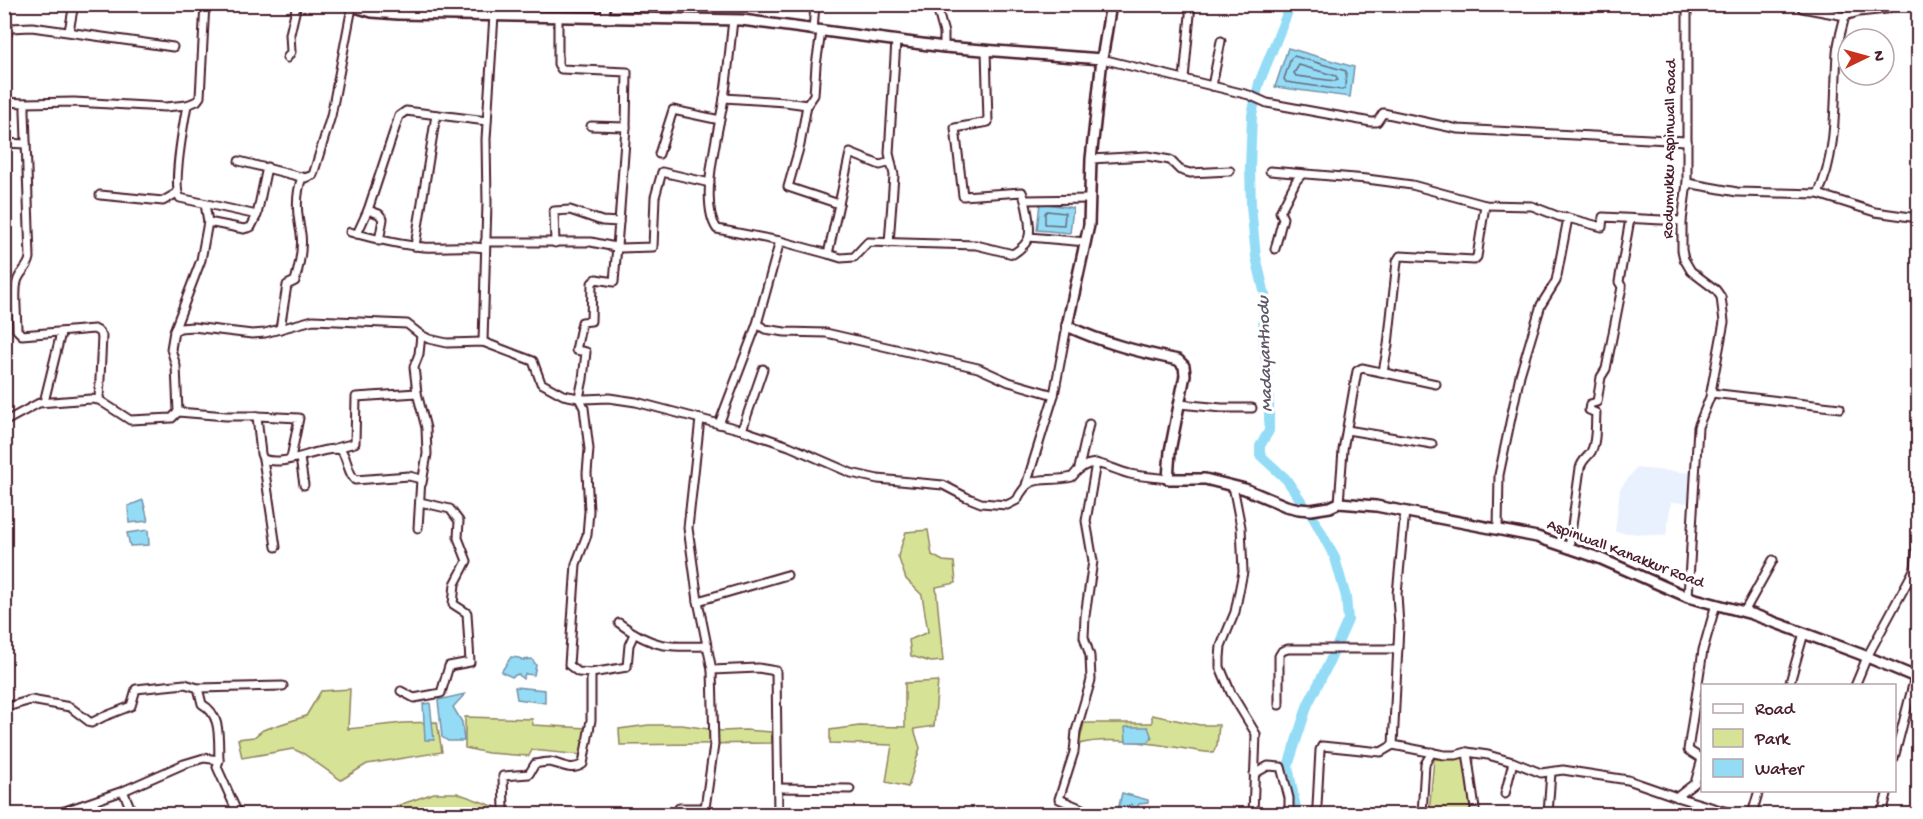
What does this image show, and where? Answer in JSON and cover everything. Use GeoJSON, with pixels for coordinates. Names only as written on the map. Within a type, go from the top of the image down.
{"type":"FeatureCollection","features":[{"type":"Feature","properties":{"kind":"main road"},"geometry":{"type":"LineString","coordinates":[[1111,4],[1102,59],[1091,159],[1086,242],[1067,326],[1091,338],[1131,351],[1178,360],[1184,366],[1185,375],[1170,451],[1168,479]]}},
{"type":"Feature","properties":{"kind":"main road"},"geometry":{"type":"LineString","coordinates":[[349,6],[372,12],[405,9],[494,15],[733,20],[944,47],[1102,59]]}},
{"type":"Feature","properties":{"kind":"main road","name":"Aspinwall Kanakkur Road"},"geometry":{"type":"LineString","coordinates":[[1168,479],[1205,479],[1245,489],[1299,509],[1311,510],[1339,503],[1405,511],[1537,537],[1599,558],[1688,597],[1744,612],[1804,633],[1917,678]]}},
{"type":"Feature","properties":{"kind":"street"},"geometry":{"type":"LineString","coordinates":[[69,31],[74,4]]}},
{"type":"Feature","properties":{"kind":"street"},"geometry":{"type":"LineString","coordinates":[[173,47],[69,31],[32,27],[10,28],[5,39],[5,102],[25,104],[74,102],[165,107],[187,105],[197,101],[200,97],[205,4]]}},
{"type":"Feature","properties":{"kind":"street"},"geometry":{"type":"LineString","coordinates":[[287,58],[291,52],[290,33],[297,4]]}},
{"type":"Feature","properties":{"kind":"street"},"geometry":{"type":"LineString","coordinates":[[512,15],[513,4]]}},
{"type":"Feature","properties":{"kind":"street"},"geometry":{"type":"LineString","coordinates":[[605,17],[606,4]]}},
{"type":"Feature","properties":{"kind":"street"},"geometry":{"type":"LineString","coordinates":[[815,4],[817,31],[814,95],[807,105],[800,145],[788,187],[839,204]]}},
{"type":"Feature","properties":{"kind":"street"},"geometry":{"type":"LineString","coordinates":[[936,4],[944,33],[944,47]]}},
{"type":"Feature","properties":{"kind":"street"},"geometry":{"type":"LineString","coordinates":[[1184,79],[1191,4]]}},
{"type":"Feature","properties":{"kind":"street","name":"Rodumukku Aspinwall Road"},"geometry":{"type":"LineString","coordinates":[[1688,4],[1687,183],[1682,221],[1684,259],[1691,271],[1716,290],[1723,305],[1724,322],[1711,393],[1698,427],[1688,597]]}},
{"type":"Feature","properties":{"kind":"street"},"geometry":{"type":"LineString","coordinates":[[1800,4],[1802,8],[1845,16],[1887,9],[1891,4]]}},
{"type":"Feature","properties":{"kind":"street"},"geometry":{"type":"LineString","coordinates":[[239,161],[302,177],[313,175],[324,144],[336,94],[349,6]]}},
{"type":"Feature","properties":{"kind":"street"},"geometry":{"type":"LineString","coordinates":[[483,342],[487,121],[494,15]]}},
{"type":"Feature","properties":{"kind":"street"},"geometry":{"type":"LineString","coordinates":[[558,16],[558,64],[561,69],[627,72],[626,127],[614,282],[596,279],[592,283],[591,321],[582,322],[576,350],[585,352],[579,398],[584,408],[589,449],[587,473],[589,511],[587,535],[576,564],[569,665],[578,672],[591,673],[627,667],[629,645],[634,634]]}},
{"type":"Feature","properties":{"kind":"street"},"geometry":{"type":"LineString","coordinates":[[1818,194],[1832,147],[1838,50],[1845,16]]}},
{"type":"Feature","properties":{"kind":"street"},"geometry":{"type":"LineString","coordinates":[[733,20],[724,98],[710,183],[712,222],[717,229],[780,241],[841,258],[854,257],[868,242],[976,245],[1013,254],[1021,249],[1029,237],[1026,200],[1022,192],[963,196],[955,128],[988,122],[986,50]]}},
{"type":"Feature","properties":{"kind":"street"},"geometry":{"type":"LineString","coordinates":[[1212,86],[1221,40]]}},
{"type":"Feature","properties":{"kind":"street"},"geometry":{"type":"LineString","coordinates":[[889,243],[894,175],[889,153],[896,41]]}},
{"type":"Feature","properties":{"kind":"street"},"geometry":{"type":"LineString","coordinates":[[1102,59],[1249,95],[1267,103],[1371,122],[1377,122],[1383,113],[1458,129],[1687,141]]}},
{"type":"Feature","properties":{"kind":"street"},"geometry":{"type":"LineString","coordinates":[[724,98],[807,105]]}},
{"type":"Feature","properties":{"kind":"street"},"geometry":{"type":"LineString","coordinates":[[25,104],[30,258],[27,268],[19,275],[16,284],[17,330],[22,335],[98,331],[102,336],[99,400]]}},
{"type":"Feature","properties":{"kind":"street"},"geometry":{"type":"LineString","coordinates":[[187,105],[177,177],[177,193],[180,198],[256,215]]}},
{"type":"Feature","properties":{"kind":"street"},"geometry":{"type":"LineString","coordinates":[[659,154],[673,110],[720,120]]}},
{"type":"Feature","properties":{"kind":"street"},"geometry":{"type":"LineString","coordinates":[[487,121],[406,111],[399,116],[368,210],[354,233],[379,241],[415,246],[591,243],[616,247],[652,247],[655,197],[662,172],[710,183]]}},
{"type":"Feature","properties":{"kind":"street"},"geometry":{"type":"LineString","coordinates":[[415,246],[436,115]]}},
{"type":"Feature","properties":{"kind":"street"},"geometry":{"type":"LineString","coordinates":[[591,126],[626,127]]}},
{"type":"Feature","properties":{"kind":"street"},"geometry":{"type":"LineString","coordinates":[[4,143],[26,144]]}},
{"type":"Feature","properties":{"kind":"street"},"geometry":{"type":"LineString","coordinates":[[828,254],[850,153],[880,165],[891,162]]}},
{"type":"Feature","properties":{"kind":"street"},"geometry":{"type":"LineString","coordinates":[[1091,159],[1147,156],[1170,160],[1180,170],[1190,173],[1230,171]]}},
{"type":"Feature","properties":{"kind":"street"},"geometry":{"type":"LineString","coordinates":[[208,222],[247,229],[253,225],[267,167]]}},
{"type":"Feature","properties":{"kind":"street"},"geometry":{"type":"LineString","coordinates":[[1270,171],[1412,185],[1485,205],[1522,204],[1602,228],[1603,217],[1682,221]]}},
{"type":"Feature","properties":{"kind":"street"},"geometry":{"type":"LineString","coordinates":[[1275,249],[1283,218],[1280,212],[1302,174]]}},
{"type":"Feature","properties":{"kind":"street"},"geometry":{"type":"LineString","coordinates":[[279,329],[287,285],[295,281],[300,265],[301,235],[298,223],[297,192],[302,177]]}},
{"type":"Feature","properties":{"kind":"street"},"geometry":{"type":"LineString","coordinates":[[1687,183],[1737,192],[1818,194],[1875,212],[1918,218]]}},
{"type":"Feature","properties":{"kind":"street"},"geometry":{"type":"LineString","coordinates":[[100,195],[163,201],[177,193]]}},
{"type":"Feature","properties":{"kind":"street"},"geometry":{"type":"LineString","coordinates":[[1026,200],[1090,199]]}},
{"type":"Feature","properties":{"kind":"street"},"geometry":{"type":"LineString","coordinates":[[4,422],[35,404],[91,399],[99,400],[130,420],[172,418],[178,412],[176,366],[171,349],[174,331],[201,260],[208,222],[205,204]]}},
{"type":"Feature","properties":{"kind":"street"},"geometry":{"type":"LineString","coordinates":[[1383,372],[1397,261],[1400,256],[1474,260],[1477,257],[1485,205]]}},
{"type":"Feature","properties":{"kind":"street"},"geometry":{"type":"LineString","coordinates":[[368,210],[379,214],[383,219],[379,241]]}},
{"type":"Feature","properties":{"kind":"street"},"geometry":{"type":"LineString","coordinates":[[555,243],[554,211],[570,210],[602,221],[619,222]]}},
{"type":"Feature","properties":{"kind":"street"},"geometry":{"type":"LineString","coordinates":[[1498,529],[1499,475],[1520,375],[1541,305],[1556,281],[1568,218]]}},
{"type":"Feature","properties":{"kind":"street"},"geometry":{"type":"LineString","coordinates":[[1569,548],[1580,468],[1582,461],[1592,451],[1594,442],[1596,413],[1589,410],[1590,404],[1597,402],[1600,377],[1606,369],[1622,287],[1619,282],[1630,219]]}},
{"type":"Feature","properties":{"kind":"street"},"geometry":{"type":"LineString","coordinates":[[1029,237],[1086,242]]}},
{"type":"Feature","properties":{"kind":"street"},"geometry":{"type":"LineString","coordinates":[[719,424],[757,324],[780,241]]}},
{"type":"Feature","properties":{"kind":"street"},"geometry":{"type":"LineString","coordinates":[[174,331],[193,327],[252,334],[313,320],[407,324],[421,336],[447,343],[483,342],[533,361],[541,383],[563,395],[636,402],[742,430],[789,446],[851,473],[878,479],[944,485],[981,503],[1007,505],[1017,500],[1026,485],[1054,395],[1067,326]]}},
{"type":"Feature","properties":{"kind":"street"},"geometry":{"type":"LineString","coordinates":[[757,324],[765,329],[785,332],[826,333],[978,368],[1009,382],[1054,395]]}},
{"type":"Feature","properties":{"kind":"street"},"geometry":{"type":"LineString","coordinates":[[44,402],[61,333]]}},
{"type":"Feature","properties":{"kind":"street"},"geometry":{"type":"LineString","coordinates":[[418,528],[427,445],[426,428],[417,393],[414,367],[419,354],[421,336]]}},
{"type":"Feature","properties":{"kind":"street"},"geometry":{"type":"LineString","coordinates":[[1339,503],[1347,430],[1357,371],[1362,368],[1436,384]]}},
{"type":"Feature","properties":{"kind":"street"},"geometry":{"type":"LineString","coordinates":[[742,430],[763,369]]}},
{"type":"Feature","properties":{"kind":"street"},"geometry":{"type":"LineString","coordinates":[[263,459],[269,461],[300,458],[355,443],[356,398],[417,393]]}},
{"type":"Feature","properties":{"kind":"street"},"geometry":{"type":"LineString","coordinates":[[1711,393],[1840,408]]}},
{"type":"Feature","properties":{"kind":"street"},"geometry":{"type":"LineString","coordinates":[[1179,404],[1252,408]]}},
{"type":"Feature","properties":{"kind":"street"},"geometry":{"type":"LineString","coordinates":[[178,412],[298,418],[291,458]]}},
{"type":"Feature","properties":{"kind":"street"},"geometry":{"type":"LineString","coordinates":[[257,416],[276,547]]}},
{"type":"Feature","properties":{"kind":"street"},"geometry":{"type":"LineString","coordinates":[[680,808],[705,808],[714,745],[712,670],[698,601],[688,528],[699,419]]}},
{"type":"Feature","properties":{"kind":"street"},"geometry":{"type":"LineString","coordinates":[[1026,485],[1038,479],[1063,480],[1072,477],[1083,457],[1082,451],[1089,424]]}},
{"type":"Feature","properties":{"kind":"street"},"geometry":{"type":"LineString","coordinates":[[1347,430],[1432,444]]}},
{"type":"Feature","properties":{"kind":"street"},"geometry":{"type":"LineString","coordinates":[[335,448],[341,450],[346,457],[351,476],[355,480],[415,476],[421,479],[422,485]]}},
{"type":"Feature","properties":{"kind":"street"},"geometry":{"type":"LineString","coordinates":[[1083,457],[1092,464]]}},
{"type":"Feature","properties":{"kind":"street"},"geometry":{"type":"LineString","coordinates":[[300,458],[304,486]]}},
{"type":"Feature","properties":{"kind":"street"},"geometry":{"type":"LineString","coordinates":[[1079,468],[1092,464],[1104,464],[1113,470],[1134,475],[1168,479]]}},
{"type":"Feature","properties":{"kind":"street"},"geometry":{"type":"LineString","coordinates":[[1092,464],[1086,520],[1093,561],[1084,638],[1090,656],[1090,680],[1076,731],[1074,752],[1059,799],[1094,814]]}},
{"type":"Feature","properties":{"kind":"street"},"geometry":{"type":"LineString","coordinates":[[1233,486],[1241,527],[1243,572],[1235,612],[1221,646],[1220,667],[1231,693],[1256,734],[1253,814]]}},
{"type":"Feature","properties":{"kind":"street"},"geometry":{"type":"LineString","coordinates":[[401,691],[414,698],[441,693],[449,666],[470,662],[467,613],[453,604],[455,584],[467,561],[458,538],[459,521],[450,509],[420,502]]}},
{"type":"Feature","properties":{"kind":"street"},"geometry":{"type":"LineString","coordinates":[[1393,746],[1399,626],[1397,594],[1405,511]]}},
{"type":"Feature","properties":{"kind":"street"},"geometry":{"type":"LineString","coordinates":[[1856,684],[1867,657],[1917,568],[1918,536]]}},
{"type":"Feature","properties":{"kind":"street"},"geometry":{"type":"LineString","coordinates":[[1744,612],[1773,560]]}},
{"type":"Feature","properties":{"kind":"street"},"geometry":{"type":"LineString","coordinates":[[698,601],[787,575]]}},
{"type":"Feature","properties":{"kind":"street"},"geometry":{"type":"LineString","coordinates":[[1701,758],[1688,750],[1703,650],[1716,604]]}},
{"type":"Feature","properties":{"kind":"street"},"geometry":{"type":"LineString","coordinates":[[619,623],[634,634],[658,645],[708,646]]}},
{"type":"Feature","properties":{"kind":"street"},"geometry":{"type":"LineString","coordinates":[[1790,684],[1804,633]]}},
{"type":"Feature","properties":{"kind":"street"},"geometry":{"type":"LineString","coordinates":[[1279,705],[1279,656],[1282,651],[1288,649],[1398,649]]}},
{"type":"Feature","properties":{"kind":"street"},"geometry":{"type":"LineString","coordinates":[[712,670],[758,668],[776,671],[778,814]]}},
{"type":"Feature","properties":{"kind":"street"},"geometry":{"type":"LineString","coordinates":[[507,814],[504,809],[503,776],[529,774],[535,764],[548,762],[567,768],[578,768],[583,764],[591,720],[591,673]]}},
{"type":"Feature","properties":{"kind":"street"},"geometry":{"type":"LineString","coordinates":[[1896,751],[1917,678]]}},
{"type":"Feature","properties":{"kind":"street"},"geometry":{"type":"LineString","coordinates":[[4,701],[7,706],[31,700],[70,707],[91,723],[131,706],[136,689],[184,684],[198,688],[284,686]]}},
{"type":"Feature","properties":{"kind":"street"},"geometry":{"type":"LineString","coordinates":[[198,688],[202,704],[211,709],[218,727],[219,760],[217,767],[238,814]]}},
{"type":"Feature","properties":{"kind":"street"},"geometry":{"type":"LineString","coordinates":[[1317,806],[1322,746],[1381,752],[1393,746],[1456,755],[1467,752],[1488,755],[1541,773],[1563,770],[1628,780],[1734,814]]}},
{"type":"Feature","properties":{"kind":"street"},"geometry":{"type":"LineString","coordinates":[[1422,814],[1425,764],[1432,752]]}},
{"type":"Feature","properties":{"kind":"street"},"geometry":{"type":"LineString","coordinates":[[1467,752],[1474,814]]}},
{"type":"Feature","properties":{"kind":"street"},"geometry":{"type":"LineString","coordinates":[[56,814],[194,761],[204,758],[219,760]]}},
{"type":"Feature","properties":{"kind":"street"},"geometry":{"type":"LineString","coordinates":[[1505,795],[1513,762]]}},
{"type":"Feature","properties":{"kind":"street"},"geometry":{"type":"LineString","coordinates":[[1677,797],[1695,783],[1701,762]]}},
{"type":"Feature","properties":{"kind":"street"},"geometry":{"type":"LineString","coordinates":[[1254,774],[1268,766],[1281,767],[1289,798],[1289,814]]}},
{"type":"Feature","properties":{"kind":"street"},"geometry":{"type":"LineString","coordinates":[[1548,814],[1551,772]]}},
{"type":"Feature","properties":{"kind":"street"},"geometry":{"type":"LineString","coordinates":[[778,788],[850,789]]}},
{"type":"Feature","properties":{"kind":"street"},"geometry":{"type":"LineString","coordinates":[[123,790],[133,814]]}},
{"type":"Feature","properties":{"kind":"street"},"geometry":{"type":"LineString","coordinates":[[1752,814],[1758,792]]}},
{"type":"Feature","properties":{"kind":"street"},"geometry":{"type":"LineString","coordinates":[[1882,814],[1887,792]]}},
{"type":"Feature","properties":{"kind":"shaded area"},"geometry":{"type":"Polygon","coordinates":[[[1636,468],[1692,473],[1690,503],[1671,502],[1666,536],[1615,532],[1620,489],[1636,468]]]}},
{"type":"Feature","properties":{"kind":"green space"},"geometry":{"type":"Polygon","coordinates":[[[928,530],[932,555],[943,561],[954,562],[956,583],[936,587],[943,661],[931,662],[911,656],[909,640],[928,632],[922,595],[906,579],[898,556],[906,532],[928,530]]]}},
{"type":"Feature","properties":{"kind":"green space"},"geometry":{"type":"Polygon","coordinates":[[[938,681],[934,726],[914,729],[920,748],[908,787],[886,782],[892,745],[830,743],[830,730],[859,726],[905,727],[905,683],[938,681]]]}},
{"type":"Feature","properties":{"kind":"green space"},"geometry":{"type":"Polygon","coordinates":[[[350,689],[348,729],[437,722],[442,752],[367,764],[341,780],[293,749],[242,758],[238,739],[254,737],[263,730],[306,716],[321,691],[350,689]]]}},
{"type":"Feature","properties":{"kind":"green space"},"geometry":{"type":"Polygon","coordinates":[[[1152,715],[1200,725],[1219,725],[1217,745],[1213,753],[1127,741],[1093,741],[1079,744],[1084,723],[1152,723],[1152,715]]]}},
{"type":"Feature","properties":{"kind":"green space"},"geometry":{"type":"Polygon","coordinates":[[[465,717],[532,719],[533,725],[587,728],[582,755],[532,750],[529,756],[488,753],[465,748],[465,717]]]}},
{"type":"Feature","properties":{"kind":"green space"},"geometry":{"type":"Polygon","coordinates":[[[649,725],[682,725],[722,731],[771,732],[772,743],[620,745],[619,729],[649,725]]]}},
{"type":"Feature","properties":{"kind":"green space"},"geometry":{"type":"Polygon","coordinates":[[[1474,757],[1473,814],[1429,814],[1434,759],[1474,757]]]}},
{"type":"Feature","properties":{"kind":"green space"},"geometry":{"type":"Polygon","coordinates":[[[434,793],[457,793],[496,807],[498,814],[373,814],[434,793]]]}},
{"type":"Feature","properties":{"kind":"water"},"geometry":{"type":"Polygon","coordinates":[[[1288,48],[1354,67],[1350,97],[1275,87],[1288,48]]]}},
{"type":"Feature","properties":{"kind":"water"},"geometry":{"type":"Polygon","coordinates":[[[1040,203],[1073,208],[1070,233],[1037,230],[1040,203]]]}},
{"type":"Feature","properties":{"kind":"water"},"geometry":{"type":"Polygon","coordinates":[[[143,500],[148,521],[129,523],[128,506],[143,500]]]}},
{"type":"Feature","properties":{"kind":"water"},"geometry":{"type":"Polygon","coordinates":[[[148,530],[149,545],[130,546],[127,533],[148,530]]]}},
{"type":"Feature","properties":{"kind":"water"},"geometry":{"type":"Polygon","coordinates":[[[511,657],[522,660],[532,659],[536,665],[534,675],[525,674],[523,679],[518,674],[512,677],[501,672],[511,657]]]}},
{"type":"Feature","properties":{"kind":"water"},"geometry":{"type":"Polygon","coordinates":[[[515,687],[545,690],[545,703],[517,699],[515,687]]]}},
{"type":"Feature","properties":{"kind":"water"},"geometry":{"type":"Polygon","coordinates":[[[465,694],[453,707],[462,722],[464,741],[448,741],[442,737],[438,700],[465,694]]]}},
{"type":"Feature","properties":{"kind":"water"},"geometry":{"type":"Polygon","coordinates":[[[430,703],[434,740],[425,740],[423,704],[430,703]]]}},
{"type":"Feature","properties":{"kind":"water"},"geometry":{"type":"Polygon","coordinates":[[[1125,727],[1148,727],[1152,738],[1148,742],[1126,742],[1125,727]]]}},
{"type":"Feature","properties":{"kind":"water"},"geometry":{"type":"Polygon","coordinates":[[[1122,793],[1148,800],[1148,803],[1139,804],[1136,810],[1131,804],[1124,814],[1117,814],[1122,793]]]}},
{"type":"Feature","properties":{"kind":"waterway","name":"Madayanthodu"},"geometry":{"type":"LineString","coordinates":[[1291,4],[1259,83],[1252,115],[1251,206],[1256,257],[1265,295],[1263,331],[1269,391],[1269,431],[1260,446],[1260,455],[1286,479],[1314,519],[1335,558],[1346,597],[1348,620],[1308,704],[1288,766],[1297,814]]}}]}
